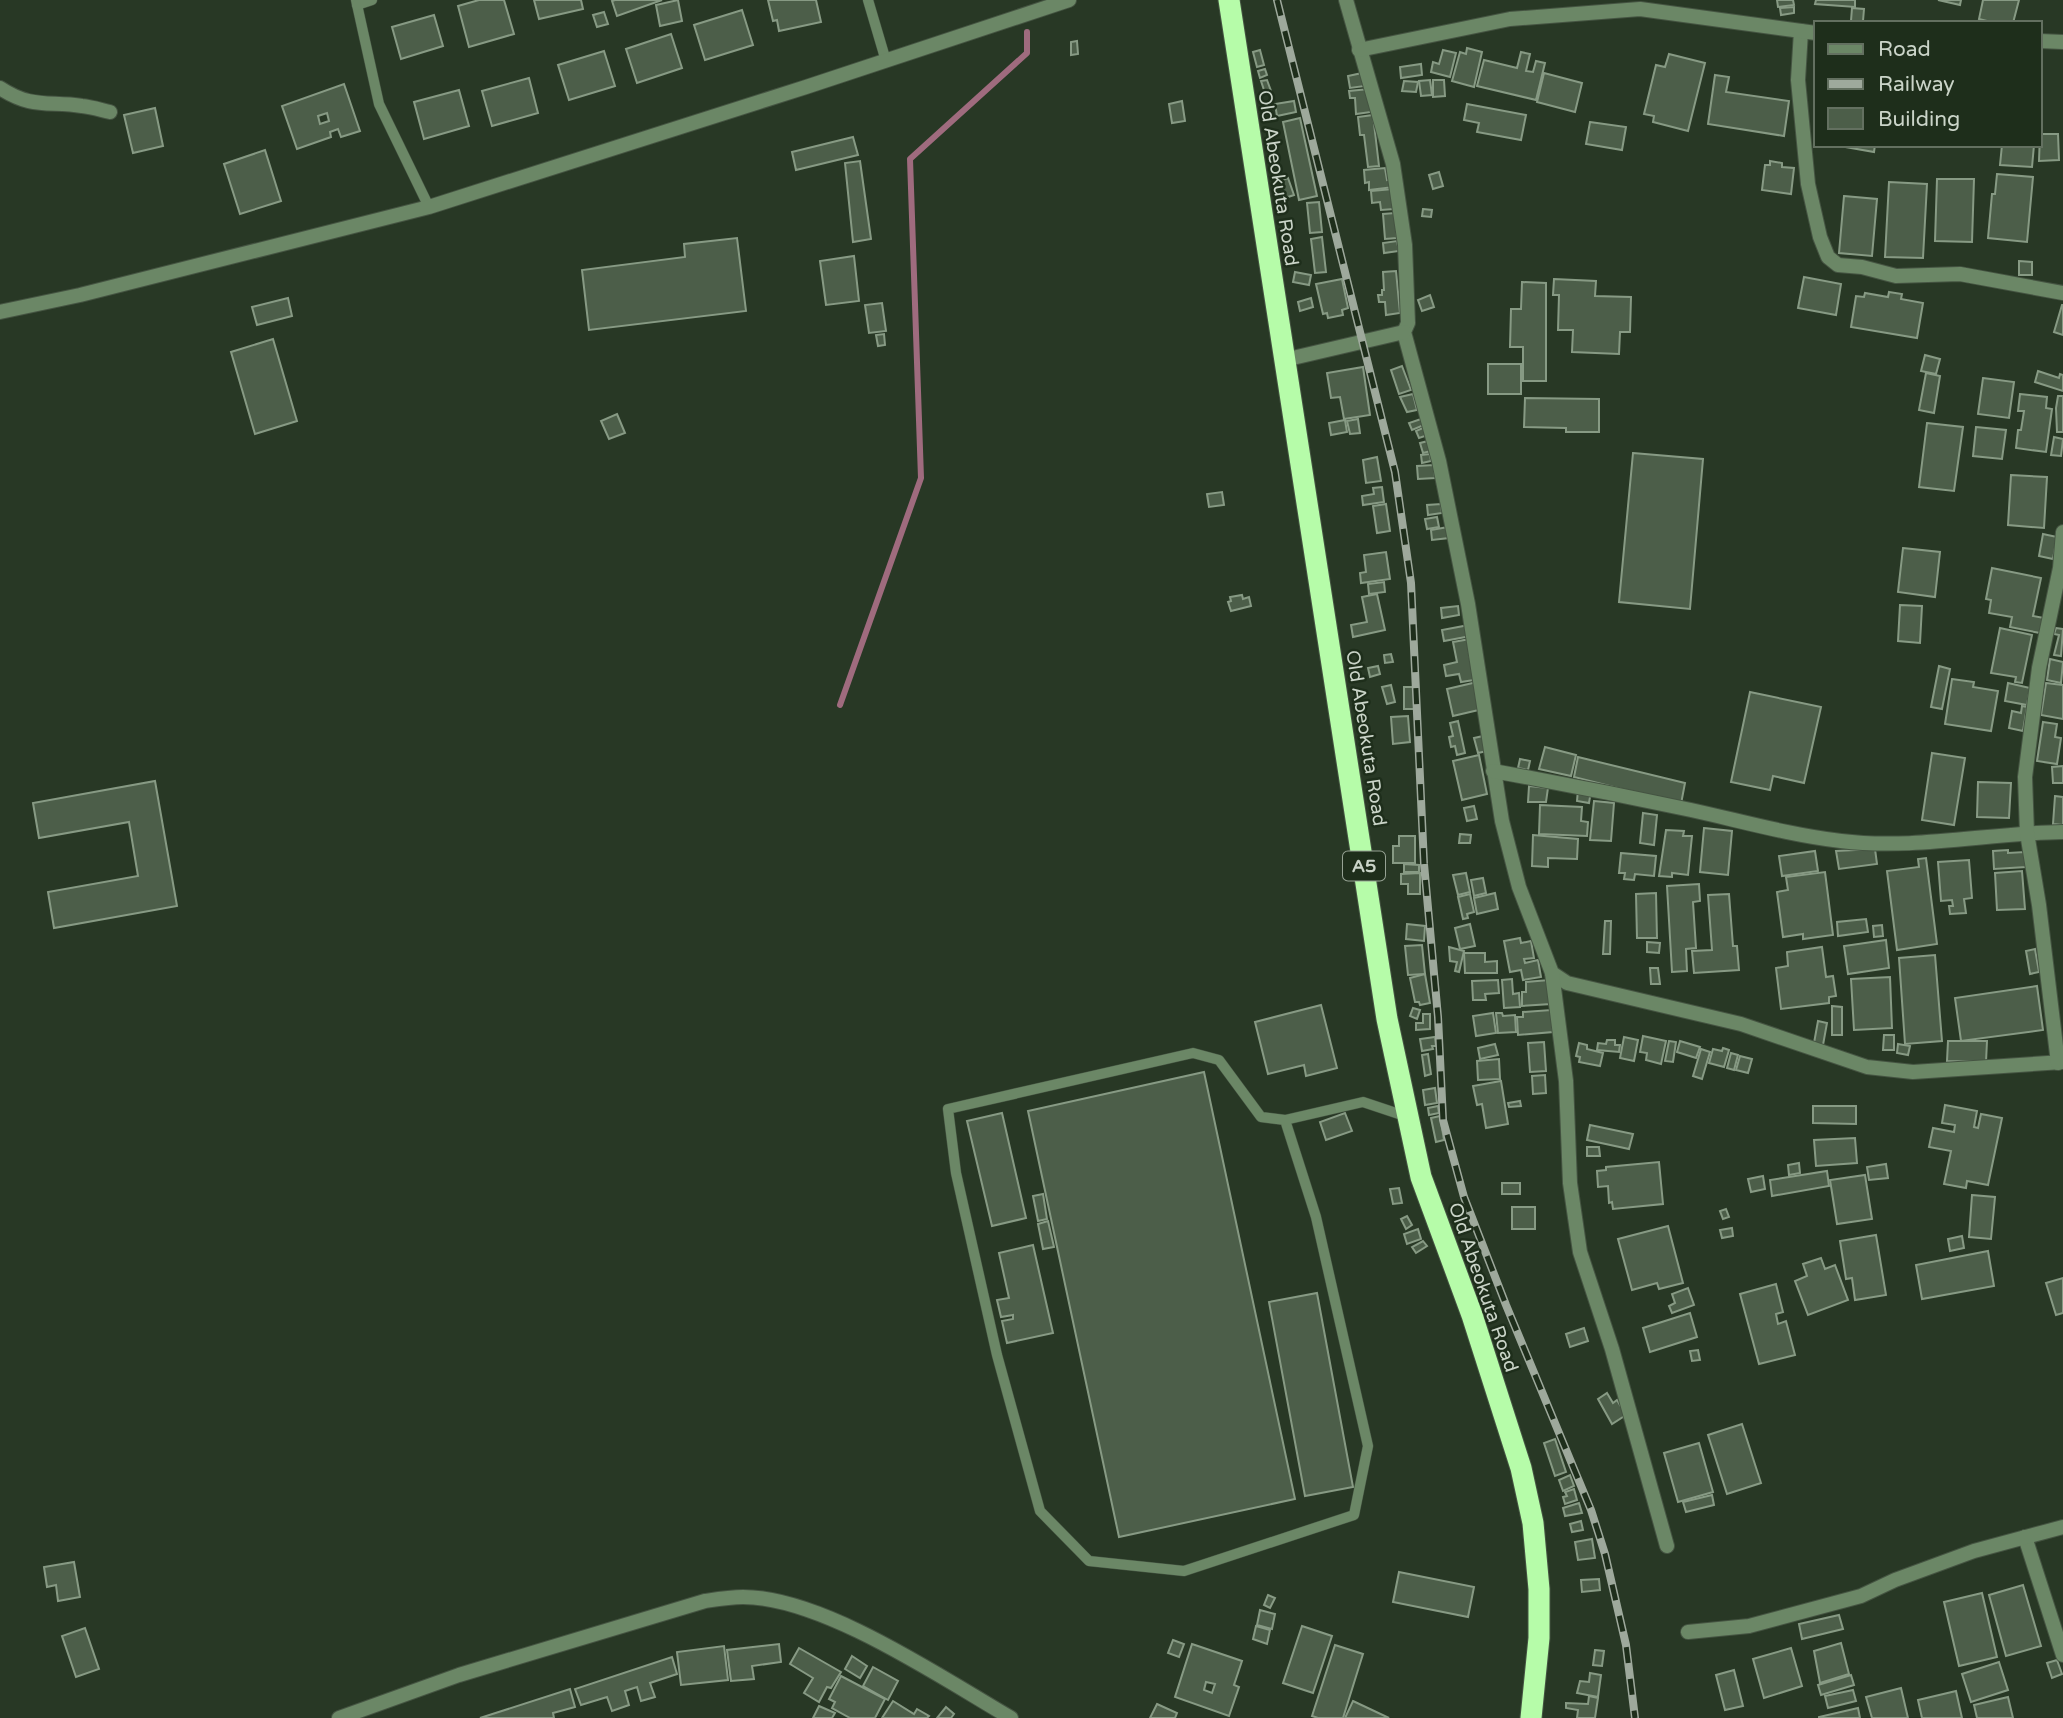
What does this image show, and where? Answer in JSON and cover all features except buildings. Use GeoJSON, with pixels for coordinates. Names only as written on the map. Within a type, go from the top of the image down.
{"type":"FeatureCollection","features":[{"type":"Feature","properties":{"kind":"highway","name":"Old Abeokuta Road"},"geometry":{"type":"LineString","coordinates":[[1229,0],[1387,1019],[1421,1177],[1472,1315],[1521,1468],[1534,1523],[1539,1589],[1531,1718]]}},
{"type":"Feature","properties":{"kind":"street"},"geometry":{"type":"LineString","coordinates":[[0,312],[80,295],[429,207],[1069,0]]}},
{"type":"Feature","properties":{"kind":"street"},"geometry":{"type":"LineString","coordinates":[[1346,0],[1393,164],[1405,245],[1408,323],[1404,332],[1439,461],[1468,604],[1502,821],[1519,887],[1552,973],[1566,1081],[1570,1182],[1580,1252],[1612,1349],[1667,1546]]}},
{"type":"Feature","properties":{"kind":"street"},"geometry":{"type":"LineString","coordinates":[[1359,50],[1510,19],[1640,9],[1809,32],[1798,80],[1806,171],[1820,237],[1828,257],[1838,265],[1862,267],[1896,276],[1960,274],[2063,293]]}},
{"type":"Feature","properties":{"kind":"street"},"geometry":{"type":"LineString","coordinates":[[2042,41],[2063,42]]}},
{"type":"Feature","properties":{"kind":"street"},"geometry":{"type":"LineString","coordinates":[[0,88],[35,104],[84,106],[110,112]]}},
{"type":"Feature","properties":{"kind":"street"},"geometry":{"type":"LineString","coordinates":[[1284,360],[1404,332]]}},
{"type":"Feature","properties":{"kind":"street"},"geometry":{"type":"LineString","coordinates":[[1552,973],[1567,983],[1741,1024],[1867,1067],[1913,1072],[2060,1062],[2027,833],[2025,776],[2039,668],[2061,569],[2063,531]]}},
{"type":"Feature","properties":{"kind":"street"},"geometry":{"type":"LineString","coordinates":[[1493,771],[1625,796],[1780,832],[1842,841],[1902,843],[2063,832]]}},
{"type":"Feature","properties":{"kind":"street"},"geometry":{"type":"LineString","coordinates":[[1688,1632],[1749,1626],[1861,1596],[1895,1580],[1973,1551],[2063,1527]]}},
{"type":"Feature","properties":{"kind":"street"},"geometry":{"type":"LineString","coordinates":[[2025,1536],[2063,1655]]}},
{"type":"Feature","properties":{"kind":"street"},"geometry":{"type":"LineString","coordinates":[[339,1718],[459,1675],[705,1601],[744,1597],[777,1601],[815,1612],[885,1645],[1011,1718]]}},
{"type":"Feature","properties":{"kind":"lane"},"geometry":{"type":"LineString","coordinates":[[372,0],[356,3],[379,104],[429,207]]}},
{"type":"Feature","properties":{"kind":"lane"},"geometry":{"type":"LineString","coordinates":[[867,0],[886,61]]}},
{"type":"Feature","properties":{"kind":"lane"},"geometry":{"type":"LineString","coordinates":[[1285,1120],[1316,1217],[1367,1446],[1354,1515],[1184,1571],[1089,1561],[1040,1511],[997,1356],[956,1173],[948,1110],[1193,1053],[1219,1060],[1261,1117],[1285,1120],[1363,1102],[1408,1117]]}},
{"type":"Feature","properties":{"kind":"waterway"},"geometry":{"type":"LineString","coordinates":[[840,705],[921,478],[910,159],[1027,53],[1027,32]]}},
{"type":"Feature","properties":{"kind":"railway"},"geometry":{"type":"LineString","coordinates":[[1277,0],[1395,472],[1411,583],[1424,864],[1438,1017],[1443,1120],[1464,1197],[1591,1510],[1605,1554],[1626,1645],[1635,1718]]}}]}
